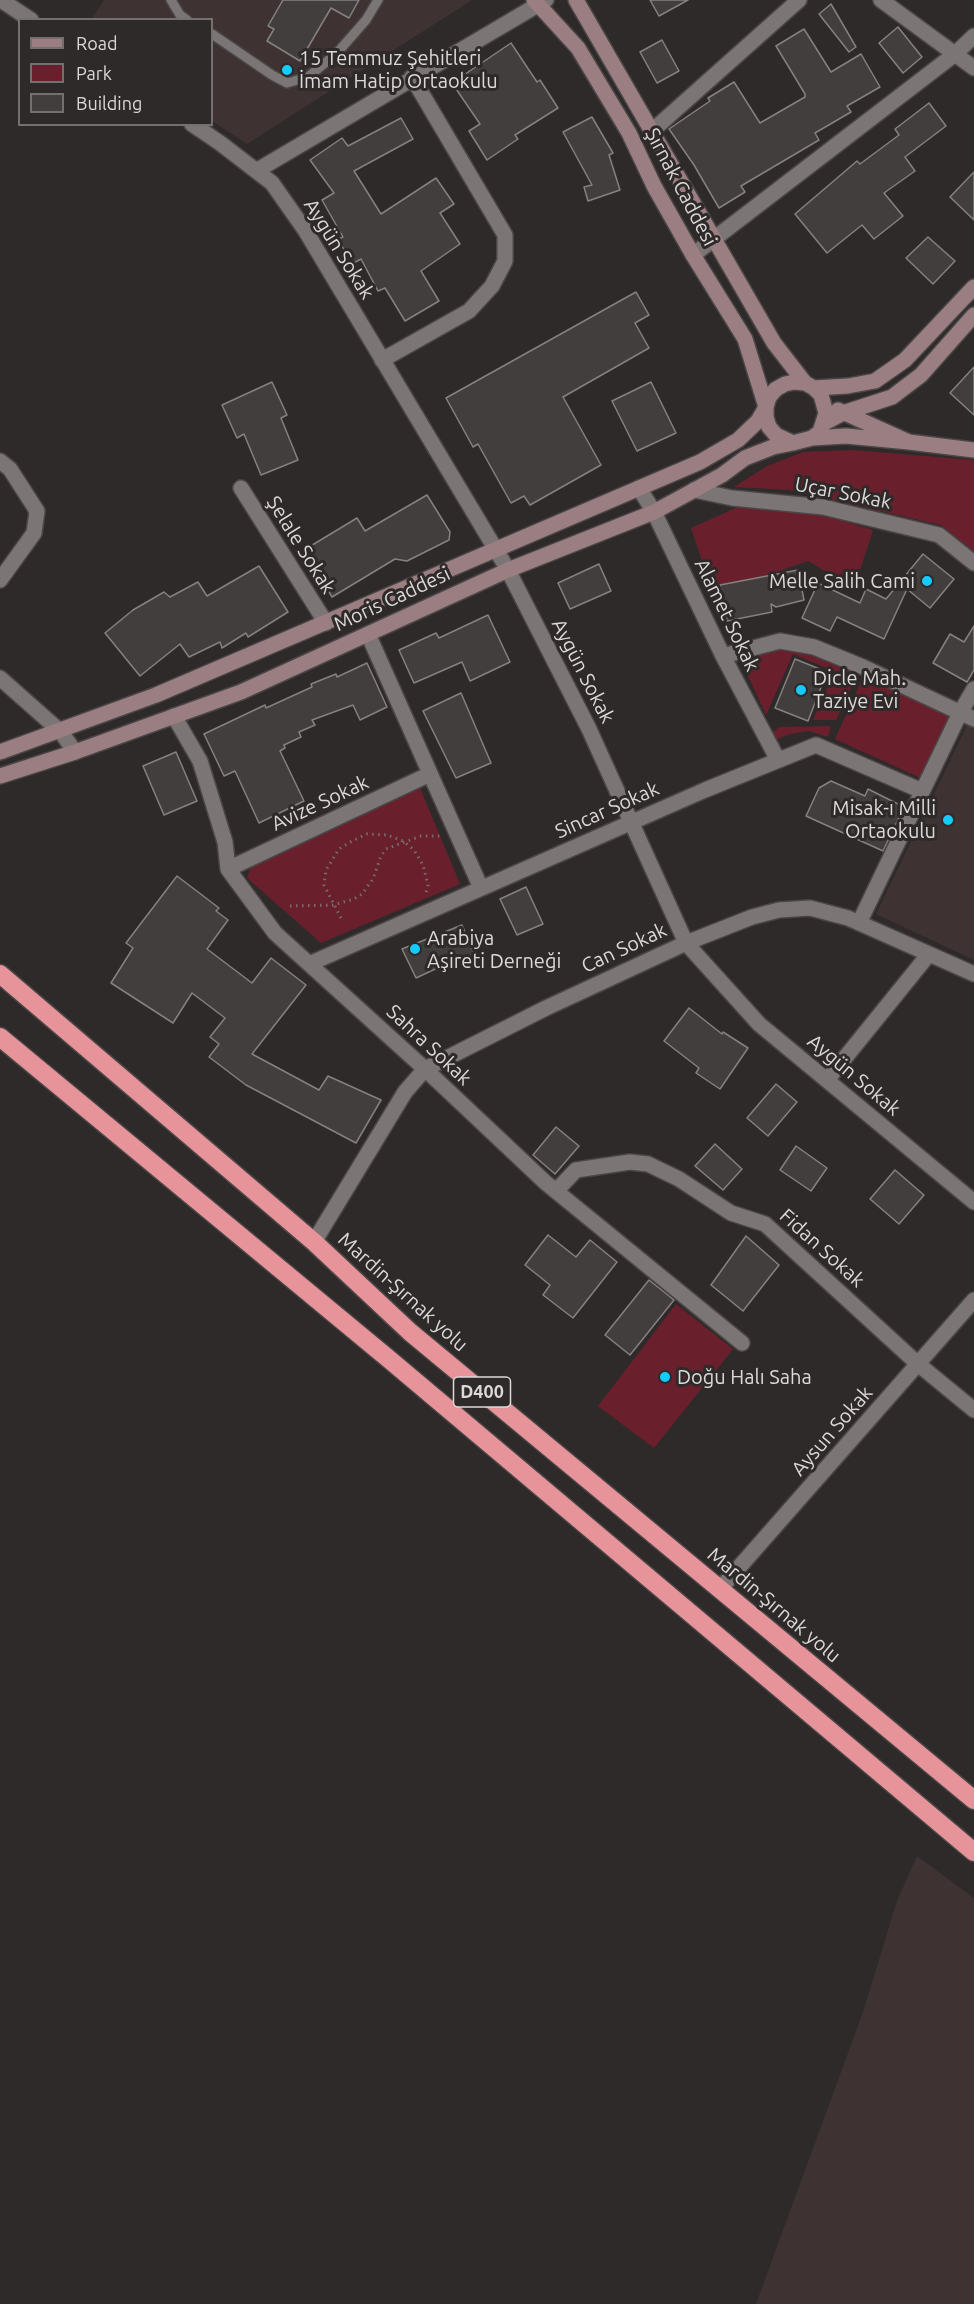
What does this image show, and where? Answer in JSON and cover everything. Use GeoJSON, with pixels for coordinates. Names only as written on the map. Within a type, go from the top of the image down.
{"type":"FeatureCollection","features":[{"type":"Feature","properties":{"kind":"highway","name":"Mardin-Şırnak yolu"},"geometry":{"type":"LineString","coordinates":[[0,974],[314,1242],[410,1332],[974,1800]]}},
{"type":"Feature","properties":{"kind":"highway"},"geometry":{"type":"LineString","coordinates":[[0,1036],[390,1360],[974,1852]]}},
{"type":"Feature","properties":{"kind":"street"},"geometry":{"type":"LineString","coordinates":[[1,0],[28,18]]}},
{"type":"Feature","properties":{"kind":"street","name":"Şırnak Caddesi"},"geometry":{"type":"LineString","coordinates":[[576,0],[774,343],[809,385]]}},
{"type":"Feature","properties":{"kind":"street"},"geometry":{"type":"LineString","coordinates":[[652,130],[799,0]]}},
{"type":"Feature","properties":{"kind":"street"},"geometry":{"type":"LineString","coordinates":[[881,0],[974,68]]}},
{"type":"Feature","properties":{"kind":"street"},"geometry":{"type":"LineString","coordinates":[[256,171],[539,2]]}},
{"type":"Feature","properties":{"kind":"street","name":"Şırnak Caddesi"},"geometry":{"type":"LineString","coordinates":[[539,2],[578,48],[629,133],[654,186],[693,255],[746,339],[766,407]]}},
{"type":"Feature","properties":{"kind":"street"},"geometry":{"type":"LineString","coordinates":[[693,255],[955,54],[974,36]]}},
{"type":"Feature","properties":{"kind":"street"},"geometry":{"type":"LineString","coordinates":[[382,360],[469,310],[492,286],[505,261],[505,235],[412,77]]}},
{"type":"Feature","properties":{"kind":"street","name":"Aygün Sokak"},"geometry":{"type":"LineString","coordinates":[[195,126],[272,183],[305,230],[508,570],[589,729],[686,943],[759,1024],[974,1202]]}},
{"type":"Feature","properties":{"kind":"street"},"geometry":{"type":"LineString","coordinates":[[974,287],[904,360],[875,381],[848,386],[809,385],[794,382],[785,384],[769,397],[766,407],[769,427],[776,435],[793,442],[812,438],[846,436],[974,450]]}},
{"type":"Feature","properties":{"kind":"street"},"geometry":{"type":"LineString","coordinates":[[824,423],[843,413],[892,397],[921,375],[974,315]]}},
{"type":"Feature","properties":{"kind":"street"},"geometry":{"type":"LineString","coordinates":[[809,385],[825,404],[909,442]]}},
{"type":"Feature","properties":{"kind":"street"},"geometry":{"type":"LineString","coordinates":[[812,438],[820,432],[824,423],[825,404]]}},
{"type":"Feature","properties":{"kind":"street","name":"Moris Caddesi"},"geometry":{"type":"LineString","coordinates":[[0,752],[61,732],[156,695],[700,462],[738,440],[758,421],[766,407]]}},
{"type":"Feature","properties":{"kind":"street","name":"Moris Caddesi"},"geometry":{"type":"LineString","coordinates":[[0,776],[75,752],[241,692],[508,570],[654,512],[722,476],[746,458],[793,442]]}},
{"type":"Feature","properties":{"kind":"street"},"geometry":{"type":"LineString","coordinates":[[0,461],[10,469],[37,511],[34,534],[0,580]]}},
{"type":"Feature","properties":{"kind":"street","name":"Şelale Sokak"},"geometry":{"type":"LineString","coordinates":[[241,488],[326,623]]}},
{"type":"Feature","properties":{"kind":"street","name":"Alamet Sokak"},"geometry":{"type":"LineString","coordinates":[[639,488],[654,512],[723,656],[778,760]]}},
{"type":"Feature","properties":{"kind":"street","name":"Uçar Sokak"},"geometry":{"type":"LineString","coordinates":[[694,490],[732,498],[823,507],[939,536],[974,563]]}},
{"type":"Feature","properties":{"kind":"street"},"geometry":{"type":"LineString","coordinates":[[368,634],[481,888]]}},
{"type":"Feature","properties":{"kind":"street"},"geometry":{"type":"LineString","coordinates":[[723,656],[780,641],[814,647],[863,667],[967,716]]}},
{"type":"Feature","properties":{"kind":"street"},"geometry":{"type":"LineString","coordinates":[[0,678],[61,732],[75,752]]}},
{"type":"Feature","properties":{"kind":"street"},"geometry":{"type":"LineString","coordinates":[[859,923],[922,791],[967,716],[974,689]]}},
{"type":"Feature","properties":{"kind":"street","name":"Sahra Sokak"},"geometry":{"type":"LineString","coordinates":[[174,716],[200,761],[225,842],[228,869],[275,933],[556,1191],[742,1342]]}},
{"type":"Feature","properties":{"kind":"street","name":"Sincar Sokak"},"geometry":{"type":"LineString","coordinates":[[309,964],[816,745],[922,791]]}},
{"type":"Feature","properties":{"kind":"street","name":"Avize Sokak"},"geometry":{"type":"LineString","coordinates":[[228,869],[430,774]]}},
{"type":"Feature","properties":{"kind":"street","name":"Can Sokak"},"geometry":{"type":"LineString","coordinates":[[314,1242],[405,1092],[425,1069],[546,1008],[686,943],[752,917],[779,910],[810,908],[848,918],[974,974]]}},
{"type":"Feature","properties":{"kind":"street"},"geometry":{"type":"LineString","coordinates":[[827,1080],[929,954]]}},
{"type":"Feature","properties":{"kind":"street","name":"Fidan Sokak"},"geometry":{"type":"LineString","coordinates":[[556,1191],[576,1170],[630,1162],[648,1164],[679,1179],[731,1213],[765,1224],[918,1364],[974,1410]]}},
{"type":"Feature","properties":{"kind":"street","name":"Aysun Sokak"},"geometry":{"type":"LineString","coordinates":[[720,1589],[974,1300]]}},
{"type":"Feature","properties":{"kind":"lane"},"geometry":{"type":"LineString","coordinates":[[171,0],[184,18]]}},
{"type":"Feature","properties":{"kind":"lane"},"geometry":{"type":"LineString","coordinates":[[213,35],[287,83],[308,77],[338,53],[366,20],[378,0]]}},
{"type":"Feature","properties":{"kind":"path"},"geometry":{"type":"LineString","coordinates":[[341,918],[324,885],[326,870],[339,849],[367,834],[387,835],[414,850],[423,865],[428,885],[426,893]]}},
{"type":"Feature","properties":{"kind":"path"},"geometry":{"type":"LineString","coordinates":[[290,906],[333,905],[354,899],[362,894],[373,879],[381,856],[386,849],[421,836],[458,837]]}},
{"type":"Feature","properties":{"kind":"shaded area","name":"15 Temmuz Şehitleri İmam Hatip Ortaokulu"},"geometry":{"type":"Polygon","coordinates":[[[104,0],[472,0],[247,144],[213,122],[213,18],[92,18],[104,0]]]}},
{"type":"Feature","properties":{"kind":"shaded area","name":"Misak-ı Milli Ortaokulu"},"geometry":{"type":"Polygon","coordinates":[[[968,723],[974,726],[974,960],[876,914],[968,723]]]}},
{"type":"Feature","properties":{"kind":"shaded area"},"geometry":{"type":"Polygon","coordinates":[[[917,1856],[974,1898],[974,2304],[756,2304],[863,2012],[897,1901],[917,1856]]]}},
{"type":"Feature","properties":{"kind":"green space"},"geometry":{"type":"Polygon","coordinates":[[[853,450],[974,460],[974,552],[941,525],[790,490],[734,487],[767,466],[803,452],[853,450]]]}},
{"type":"Feature","properties":{"kind":"green space"},"geometry":{"type":"Polygon","coordinates":[[[738,507],[814,512],[873,530],[854,588],[808,561],[713,594],[691,528],[738,507]]]}},
{"type":"Feature","properties":{"kind":"green space"},"geometry":{"type":"Polygon","coordinates":[[[771,647],[807,651],[858,672],[856,680],[793,654],[766,715],[742,663],[748,654],[771,647]]]}},
{"type":"Feature","properties":{"kind":"green space"},"geometry":{"type":"Polygon","coordinates":[[[833,675],[853,683],[836,720],[813,720],[833,675]]]}},
{"type":"Feature","properties":{"kind":"green space"},"geometry":{"type":"Polygon","coordinates":[[[864,675],[954,716],[925,780],[835,739],[864,675]]]}},
{"type":"Feature","properties":{"kind":"green space"},"geometry":{"type":"Polygon","coordinates":[[[831,726],[828,737],[809,731],[777,739],[772,732],[780,727],[831,726]]]}},
{"type":"Feature","properties":{"kind":"green space"},"geometry":{"type":"Polygon","coordinates":[[[420,788],[460,884],[321,943],[247,878],[253,861],[420,788]]]}},
{"type":"Feature","properties":{"kind":"green space","name":"Doğu Halı Saha"},"geometry":{"type":"Polygon","coordinates":[[[676,1304],[733,1349],[654,1448],[598,1406],[676,1304]]]}},
{"type":"Feature","properties":{"kind":"building"},"geometry":{"type":"Polygon","coordinates":[[[283,0],[359,0],[349,18],[331,8],[300,61],[267,41],[274,29],[268,26],[283,0]]]}},
{"type":"Feature","properties":{"kind":"building"},"geometry":{"type":"Polygon","coordinates":[[[650,0],[688,0],[659,16],[650,0]]]}},
{"type":"Feature","properties":{"kind":"building"},"geometry":{"type":"Polygon","coordinates":[[[831,4],[856,47],[849,52],[819,14],[831,4]]]}},
{"type":"Feature","properties":{"kind":"building"},"geometry":{"type":"Polygon","coordinates":[[[898,27],[922,57],[903,73],[879,43],[898,27]]]}},
{"type":"Feature","properties":{"kind":"building"},"geometry":{"type":"Polygon","coordinates":[[[804,29],[831,72],[861,54],[880,87],[847,106],[851,112],[815,133],[819,140],[741,186],[745,192],[719,208],[694,165],[669,129],[710,101],[708,98],[734,82],[760,123],[805,97],[776,46],[804,29]]]}},
{"type":"Feature","properties":{"kind":"building"},"geometry":{"type":"Polygon","coordinates":[[[662,40],[679,71],[657,83],[640,52],[662,40]]]}},
{"type":"Feature","properties":{"kind":"building"},"geometry":{"type":"Polygon","coordinates":[[[511,43],[537,82],[540,80],[558,108],[515,135],[518,139],[487,160],[469,131],[480,124],[452,83],[511,43]]]}},
{"type":"Feature","properties":{"kind":"building"},"geometry":{"type":"Polygon","coordinates":[[[929,103],[946,126],[905,157],[915,171],[884,193],[903,216],[874,239],[862,225],[827,253],[795,214],[857,161],[860,164],[899,135],[895,129],[929,103]]]}},
{"type":"Feature","properties":{"kind":"building"},"geometry":{"type":"Polygon","coordinates":[[[592,117],[613,153],[609,155],[620,190],[588,201],[584,187],[592,185],[563,132],[592,117]]]}},
{"type":"Feature","properties":{"kind":"building"},"geometry":{"type":"Polygon","coordinates":[[[401,118],[413,139],[354,171],[381,214],[436,178],[454,204],[440,213],[460,244],[421,271],[439,301],[405,321],[385,288],[378,291],[361,259],[352,264],[338,239],[343,237],[322,200],[334,193],[310,160],[342,138],[348,146],[401,118]]]}},
{"type":"Feature","properties":{"kind":"building"},"geometry":{"type":"Polygon","coordinates":[[[974,172],[974,220],[950,197],[974,172]]]}},
{"type":"Feature","properties":{"kind":"building"},"geometry":{"type":"Polygon","coordinates":[[[928,237],[955,261],[933,284],[906,258],[928,237]]]}},
{"type":"Feature","properties":{"kind":"building"},"geometry":{"type":"Polygon","coordinates":[[[636,292],[649,315],[635,323],[649,348],[563,397],[601,465],[530,505],[524,496],[511,503],[478,444],[473,447],[446,398],[636,292]]]}},
{"type":"Feature","properties":{"kind":"building"},"geometry":{"type":"Polygon","coordinates":[[[974,367],[974,415],[950,393],[974,367]]]}},
{"type":"Feature","properties":{"kind":"building"},"geometry":{"type":"Polygon","coordinates":[[[272,382],[287,415],[281,418],[298,460],[261,475],[244,434],[237,438],[222,405],[272,382]]]}},
{"type":"Feature","properties":{"kind":"building"},"geometry":{"type":"Polygon","coordinates":[[[651,382],[676,433],[637,451],[612,401],[651,382]]]}},
{"type":"Feature","properties":{"kind":"building"},"geometry":{"type":"Polygon","coordinates":[[[427,495],[450,532],[449,540],[407,561],[395,559],[332,597],[304,550],[357,518],[365,531],[427,495]]]}},
{"type":"Feature","properties":{"kind":"building"},"geometry":{"type":"Polygon","coordinates":[[[923,554],[954,579],[930,608],[907,589],[884,639],[837,617],[830,631],[802,618],[818,583],[860,603],[866,589],[886,599],[923,554]]]}},
{"type":"Feature","properties":{"kind":"building"},"geometry":{"type":"Polygon","coordinates":[[[599,564],[611,591],[570,609],[558,583],[599,564]]]}},
{"type":"Feature","properties":{"kind":"building"},"geometry":{"type":"Polygon","coordinates":[[[259,566],[288,612],[248,637],[246,633],[222,648],[220,642],[189,657],[180,644],[140,676],[105,633],[133,610],[164,592],[170,597],[198,582],[207,596],[259,566]]]}},
{"type":"Feature","properties":{"kind":"building"},"geometry":{"type":"Polygon","coordinates":[[[798,570],[804,600],[776,607],[771,604],[772,612],[727,621],[720,585],[798,570]]]}},
{"type":"Feature","properties":{"kind":"building"},"geometry":{"type":"Polygon","coordinates":[[[488,615],[510,662],[470,681],[462,662],[414,683],[399,650],[436,633],[439,638],[488,615]]]}},
{"type":"Feature","properties":{"kind":"building"},"geometry":{"type":"Polygon","coordinates":[[[974,626],[974,670],[967,682],[933,663],[950,634],[964,642],[974,626]]]}},
{"type":"Feature","properties":{"kind":"building","name":"Dicle Mah. Taziye Evi"},"geometry":{"type":"Polygon","coordinates":[[[795,659],[827,672],[808,721],[775,708],[795,659]]]}},
{"type":"Feature","properties":{"kind":"building"},"geometry":{"type":"Polygon","coordinates":[[[367,663],[387,707],[360,720],[353,705],[312,720],[315,725],[299,732],[301,737],[284,745],[285,748],[280,751],[304,801],[259,823],[235,771],[224,776],[204,734],[265,705],[266,708],[312,687],[311,684],[336,674],[337,677],[367,663]]]}},
{"type":"Feature","properties":{"kind":"building"},"geometry":{"type":"Polygon","coordinates":[[[461,693],[491,763],[456,778],[423,711],[461,693]]]}},
{"type":"Feature","properties":{"kind":"building"},"geometry":{"type":"Polygon","coordinates":[[[176,752],[197,801],[164,815],[143,766],[176,752]]]}},
{"type":"Feature","properties":{"kind":"building"},"geometry":{"type":"Polygon","coordinates":[[[831,781],[865,796],[868,789],[904,807],[883,851],[806,816],[819,788],[831,781]]]}},
{"type":"Feature","properties":{"kind":"building"},"geometry":{"type":"Polygon","coordinates":[[[177,876],[219,908],[216,911],[228,920],[207,949],[252,983],[271,958],[306,985],[252,1054],[319,1090],[328,1076],[381,1100],[356,1143],[246,1085],[209,1057],[219,1044],[210,1037],[225,1018],[192,993],[173,1023],[111,983],[133,948],[126,943],[177,876]]]}},
{"type":"Feature","properties":{"kind":"building"},"geometry":{"type":"Polygon","coordinates":[[[526,887],[543,924],[517,935],[500,899],[526,887]]]}},
{"type":"Feature","properties":{"kind":"building"},"geometry":{"type":"Polygon","coordinates":[[[462,925],[474,954],[416,978],[402,949],[462,925]]]}},
{"type":"Feature","properties":{"kind":"building"},"geometry":{"type":"Polygon","coordinates":[[[689,1008],[722,1034],[723,1032],[748,1048],[720,1089],[696,1073],[699,1068],[664,1041],[689,1008]]]}},
{"type":"Feature","properties":{"kind":"building"},"geometry":{"type":"Polygon","coordinates":[[[776,1084],[797,1102],[768,1136],[747,1118],[776,1084]]]}},
{"type":"Feature","properties":{"kind":"building"},"geometry":{"type":"Polygon","coordinates":[[[556,1127],[579,1146],[555,1174],[533,1155],[556,1127]]]}},
{"type":"Feature","properties":{"kind":"building"},"geometry":{"type":"Polygon","coordinates":[[[715,1144],[742,1169],[723,1190],[695,1166],[715,1144]]]}},
{"type":"Feature","properties":{"kind":"building"},"geometry":{"type":"Polygon","coordinates":[[[796,1146],[827,1168],[811,1191],[780,1170],[796,1146]]]}},
{"type":"Feature","properties":{"kind":"building"},"geometry":{"type":"Polygon","coordinates":[[[895,1170],[924,1195],[899,1224],[870,1199],[895,1170]]]}},
{"type":"Feature","properties":{"kind":"building"},"geometry":{"type":"Polygon","coordinates":[[[548,1235],[576,1257],[590,1240],[617,1262],[573,1318],[543,1295],[550,1285],[525,1265],[548,1235]]]}},
{"type":"Feature","properties":{"kind":"building"},"geometry":{"type":"Polygon","coordinates":[[[746,1236],[779,1265],[743,1311],[711,1285],[746,1236]]]}},
{"type":"Feature","properties":{"kind":"building"},"geometry":{"type":"Polygon","coordinates":[[[649,1280],[674,1300],[630,1355],[605,1335],[649,1280]]]}},
{"type":"Feature","properties":{"kind":"place","name":"15 Temmuz Şehitleri İmam Hatip Ortaokulu"},"geometry":{"type":"Point","coordinates":[287,70]}},
{"type":"Feature","properties":{"kind":"place","name":"Melle Salih Cami"},"geometry":{"type":"Point","coordinates":[927,581]}},
{"type":"Feature","properties":{"kind":"place","name":"Dicle Mah. Taziye Evi"},"geometry":{"type":"Point","coordinates":[801,690]}},
{"type":"Feature","properties":{"kind":"place","name":"Misak-ı Milli Ortaokulu"},"geometry":{"type":"Point","coordinates":[948,820]}},
{"type":"Feature","properties":{"kind":"place","name":"Arabiya Aşireti Derneği"},"geometry":{"type":"Point","coordinates":[415,949]}},
{"type":"Feature","properties":{"kind":"place","name":"Doğu Halı Saha"},"geometry":{"type":"Point","coordinates":[665,1377]}}]}
